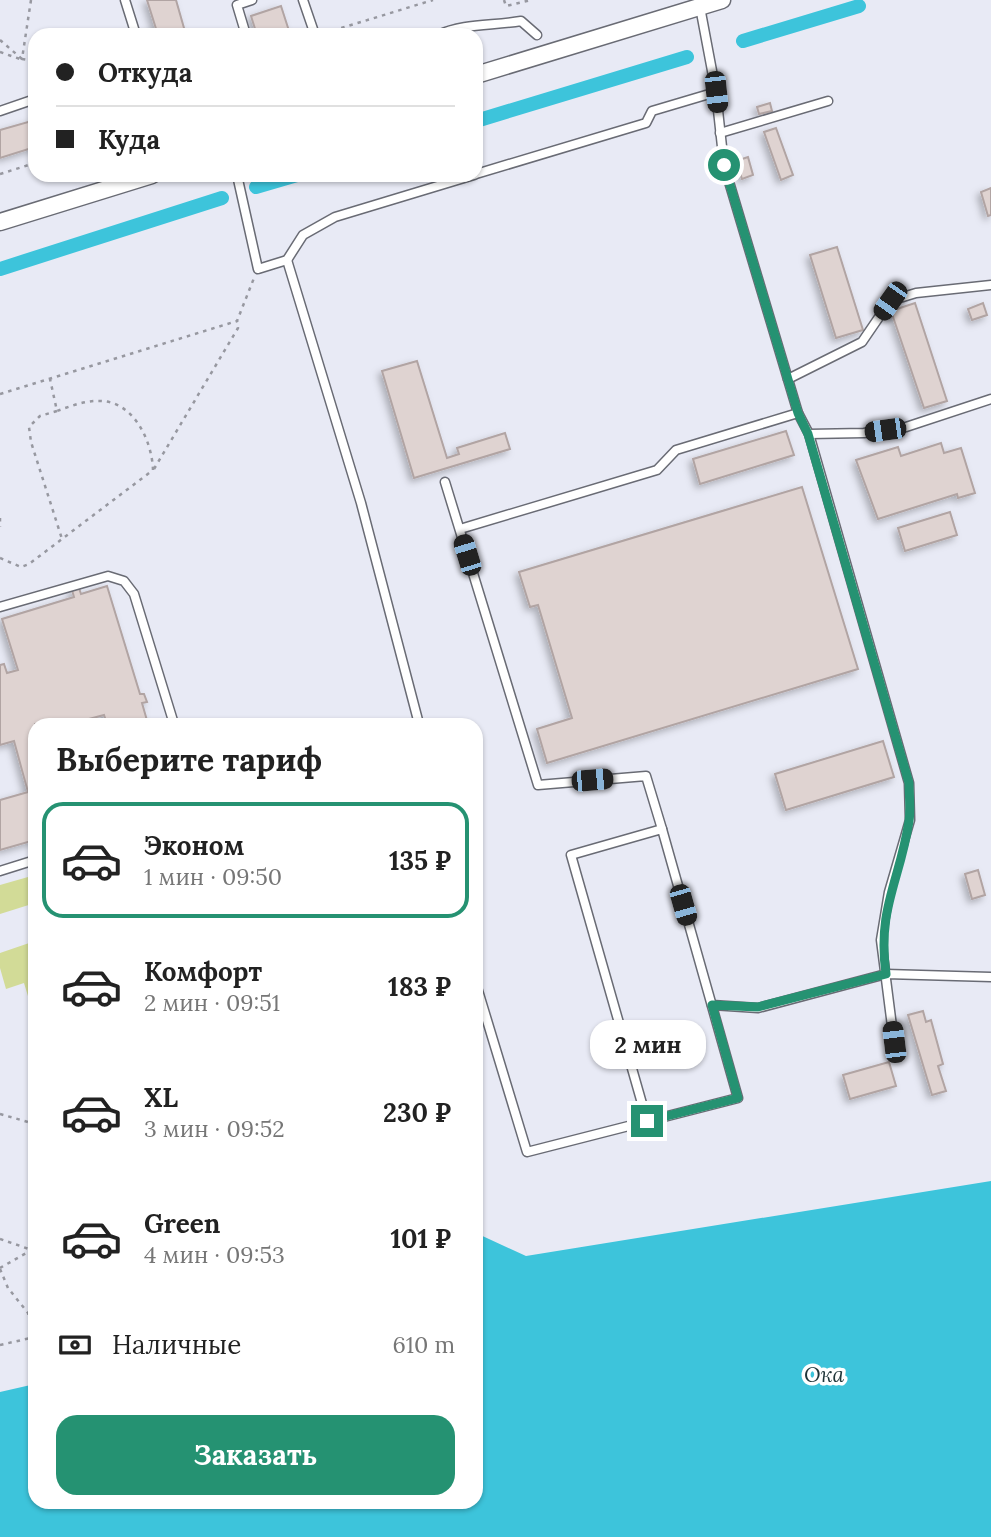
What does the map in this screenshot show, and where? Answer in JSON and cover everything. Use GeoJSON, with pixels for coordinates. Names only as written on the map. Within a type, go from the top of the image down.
{"type":"FeatureCollection","features":[{"type":"Feature","properties":{"kind":"street"},"geometry":{"type":"LineString","coordinates":[[483,73],[722,0]]}},
{"type":"Feature","properties":{"kind":"street"},"geometry":{"type":"LineString","coordinates":[[0,222],[129,182]]}},
{"type":"Feature","properties":{"kind":"lane"},"geometry":{"type":"LineString","coordinates":[[125,0],[134,28]]}},
{"type":"Feature","properties":{"kind":"lane"},"geometry":{"type":"LineString","coordinates":[[244,28],[237,5],[252,0]]}},
{"type":"Feature","properties":{"kind":"lane"},"geometry":{"type":"LineString","coordinates":[[303,0],[314,28]]}},
{"type":"Feature","properties":{"kind":"lane"},"geometry":{"type":"LineString","coordinates":[[700,6],[716,92],[724,165],[798,413],[808,434],[909,783],[909,820],[889,892],[881,940],[894,1042]]}},
{"type":"Feature","properties":{"kind":"lane"},"geometry":{"type":"LineString","coordinates":[[454,28],[495,26],[521,21],[537,35]]}},
{"type":"Feature","properties":{"kind":"lane"},"geometry":{"type":"LineString","coordinates":[[483,173],[646,123],[652,111],[716,92]]}},
{"type":"Feature","properties":{"kind":"lane"},"geometry":{"type":"LineString","coordinates":[[0,111],[28,101]]}},
{"type":"Feature","properties":{"kind":"lane"},"geometry":{"type":"LineString","coordinates":[[720,133],[828,101]]}},
{"type":"Feature","properties":{"kind":"lane"},"geometry":{"type":"LineString","coordinates":[[239,182],[258,269],[287,260],[303,235],[335,217],[452,182]]}},
{"type":"Feature","properties":{"kind":"lane"},"geometry":{"type":"LineString","coordinates":[[287,260],[361,503],[417,718]]}},
{"type":"Feature","properties":{"kind":"lane"},"geometry":{"type":"LineString","coordinates":[[788,379],[862,342],[890,301],[916,293],[991,285]]}},
{"type":"Feature","properties":{"kind":"lane"},"geometry":{"type":"LineString","coordinates":[[808,434],[864,433],[906,427],[991,399]]}},
{"type":"Feature","properties":{"kind":"lane"},"geometry":{"type":"LineString","coordinates":[[460,530],[657,470],[676,450],[798,413]]}},
{"type":"Feature","properties":{"kind":"lane"},"geometry":{"type":"LineString","coordinates":[[445,482],[538,785],[646,776],[738,1098],[527,1152],[483,1007]]}},
{"type":"Feature","properties":{"kind":"lane"},"geometry":{"type":"LineString","coordinates":[[0,607],[107,576],[124,581],[134,594],[172,718]]}},
{"type":"Feature","properties":{"kind":"lane"},"geometry":{"type":"LineString","coordinates":[[647,1121],[571,855],[662,829]]}},
{"type":"Feature","properties":{"kind":"lane"},"geometry":{"type":"LineString","coordinates":[[0,871],[28,862]]}},
{"type":"Feature","properties":{"kind":"lane"},"geometry":{"type":"LineString","coordinates":[[712,1005],[758,1007],[886,974],[991,977]]}},
{"type":"Feature","properties":{"kind":"path"},"geometry":{"type":"LineString","coordinates":[[22,59],[31,0]]}},
{"type":"Feature","properties":{"kind":"path"},"geometry":{"type":"LineString","coordinates":[[340,28],[433,0]]}},
{"type":"Feature","properties":{"kind":"path"},"geometry":{"type":"LineString","coordinates":[[504,0],[506,6],[531,0]]}},
{"type":"Feature","properties":{"kind":"path"},"geometry":{"type":"LineString","coordinates":[[0,40],[22,59]]}},
{"type":"Feature","properties":{"kind":"path"},"geometry":{"type":"LineString","coordinates":[[0,52],[28,60]]}},
{"type":"Feature","properties":{"kind":"path"},"geometry":{"type":"LineString","coordinates":[[0,174],[28,165]]}},
{"type":"Feature","properties":{"kind":"path"},"geometry":{"type":"LineString","coordinates":[[0,558],[21,567],[153,470],[238,328],[237,321],[258,269]]}},
{"type":"Feature","properties":{"kind":"path"},"geometry":{"type":"LineString","coordinates":[[0,394],[237,321]]}},
{"type":"Feature","properties":{"kind":"path"},"geometry":{"type":"LineString","coordinates":[[50,379],[57,411]]}},
{"type":"Feature","properties":{"kind":"path"},"geometry":{"type":"LineString","coordinates":[[62,539],[42,482],[29,428],[40,416],[102,401],[121,406],[138,422],[148,442],[153,470]]}},
{"type":"Feature","properties":{"kind":"path"},"geometry":{"type":"LineString","coordinates":[[0,519],[0,527]]}},
{"type":"Feature","properties":{"kind":"path"},"geometry":{"type":"LineString","coordinates":[[0,1114],[28,1122]]}},
{"type":"Feature","properties":{"kind":"path"},"geometry":{"type":"LineString","coordinates":[[0,1239],[28,1249]]}},
{"type":"Feature","properties":{"kind":"path"},"geometry":{"type":"LineString","coordinates":[[28,1250],[0,1268],[8,1287],[28,1316]]}},
{"type":"Feature","properties":{"kind":"path"},"geometry":{"type":"LineString","coordinates":[[0,1345],[28,1339]]}},
{"type":"Feature","properties":{"kind":"green space"},"geometry":{"type":"Polygon","coordinates":[[[28,877],[28,905],[0,914],[0,885],[28,877]]]}},
{"type":"Feature","properties":{"kind":"green space"},"geometry":{"type":"Polygon","coordinates":[[[28,943],[28,996],[24,983],[6,989],[0,968],[0,953],[28,943]]]}},
{"type":"Feature","properties":{"kind":"water","name":"Ока"},"geometry":{"type":"Polygon","coordinates":[[[991,1181],[991,1537],[0,1537],[0,1392],[28,1386],[28,1509],[483,1509],[483,1236],[526,1256],[991,1181]]]}},
{"type":"Feature","properties":{"kind":"building"},"geometry":{"type":"Polygon","coordinates":[[[147,0],[176,0],[184,28],[156,28],[147,0]]]}},
{"type":"Feature","properties":{"kind":"building"},"geometry":{"type":"Polygon","coordinates":[[[281,6],[288,28],[255,28],[251,16],[281,6]]]}},
{"type":"Feature","properties":{"kind":"building"},"geometry":{"type":"Polygon","coordinates":[[[770,103],[772,111],[759,114],[757,107],[770,103]]]}},
{"type":"Feature","properties":{"kind":"building"},"geometry":{"type":"Polygon","coordinates":[[[28,122],[28,149],[0,158],[0,130],[28,122]]]}},
{"type":"Feature","properties":{"kind":"building"},"geometry":{"type":"Polygon","coordinates":[[[776,128],[793,175],[781,180],[764,132],[776,128]]]}},
{"type":"Feature","properties":{"kind":"building"},"geometry":{"type":"Polygon","coordinates":[[[748,157],[753,175],[742,179],[736,161],[748,157]]]}},
{"type":"Feature","properties":{"kind":"building"},"geometry":{"type":"Polygon","coordinates":[[[991,188],[991,215],[988,216],[981,192],[991,188]]]}},
{"type":"Feature","properties":{"kind":"building"},"geometry":{"type":"Polygon","coordinates":[[[837,247],[863,330],[836,338],[810,255],[837,247]]]}},
{"type":"Feature","properties":{"kind":"building"},"geometry":{"type":"Polygon","coordinates":[[[915,303],[947,401],[924,408],[891,311],[915,303]]]}},
{"type":"Feature","properties":{"kind":"building"},"geometry":{"type":"Polygon","coordinates":[[[983,303],[987,315],[972,320],[968,309],[983,303]]]}},
{"type":"Feature","properties":{"kind":"building"},"geometry":{"type":"Polygon","coordinates":[[[417,361],[447,458],[459,454],[457,448],[505,433],[510,449],[414,478],[382,371],[417,361]]]}},
{"type":"Feature","properties":{"kind":"building"},"geometry":{"type":"Polygon","coordinates":[[[786,431],[794,455],[700,484],[693,459],[786,431]]]}},
{"type":"Feature","properties":{"kind":"building"},"geometry":{"type":"Polygon","coordinates":[[[941,443],[944,453],[961,448],[975,493],[958,498],[957,494],[878,519],[856,460],[898,447],[901,456],[941,443]]]}},
{"type":"Feature","properties":{"kind":"building"},"geometry":{"type":"Polygon","coordinates":[[[802,487],[858,669],[547,763],[537,729],[572,718],[538,605],[530,607],[519,572],[802,487]]]}},
{"type":"Feature","properties":{"kind":"building"},"geometry":{"type":"Polygon","coordinates":[[[950,512],[957,535],[905,551],[898,528],[950,512]]]}},
{"type":"Feature","properties":{"kind":"building"},"geometry":{"type":"Polygon","coordinates":[[[107,586],[140,694],[144,694],[147,702],[142,703],[146,718],[105,718],[104,715],[93,718],[28,718],[28,792],[14,741],[0,745],[0,665],[4,664],[7,673],[18,670],[2,619],[74,597],[72,590],[79,588],[81,594],[107,586]]]}},
{"type":"Feature","properties":{"kind":"building"},"geometry":{"type":"Polygon","coordinates":[[[883,741],[894,777],[786,810],[775,774],[883,741]]]}},
{"type":"Feature","properties":{"kind":"building"},"geometry":{"type":"Polygon","coordinates":[[[28,792],[28,842],[0,850],[0,800],[28,792]]]}},
{"type":"Feature","properties":{"kind":"building"},"geometry":{"type":"Polygon","coordinates":[[[978,870],[985,895],[972,899],[965,874],[978,870]]]}},
{"type":"Feature","properties":{"kind":"building"},"geometry":{"type":"Polygon","coordinates":[[[923,1011],[926,1022],[931,1020],[943,1064],[938,1066],[946,1091],[932,1095],[908,1015],[923,1011]]]}},
{"type":"Feature","properties":{"kind":"building"},"geometry":{"type":"Polygon","coordinates":[[[889,1062],[896,1086],[850,1099],[843,1075],[889,1062]]]}},
{"type":"Feature","properties":{"kind":"waterway"},"geometry":{"type":"LineString","coordinates":[[743,41],[859,6]]}},
{"type":"Feature","properties":{"kind":"waterway"},"geometry":{"type":"LineString","coordinates":[[483,119],[687,57]]}},
{"type":"Feature","properties":{"kind":"waterway"},"geometry":{"type":"LineString","coordinates":[[256,187],[273,182]]}},
{"type":"Feature","properties":{"kind":"waterway"},"geometry":{"type":"LineString","coordinates":[[0,269],[222,198]]}},
{"type":"Feature","properties":{"kind":"route"},"geometry":{"type":"LineString","coordinates":[[647,1121],[738,1098],[712,1005],[758,1007],[886,974],[881,940],[889,892],[909,820],[909,783],[808,434],[798,413],[724,165]]}}]}
